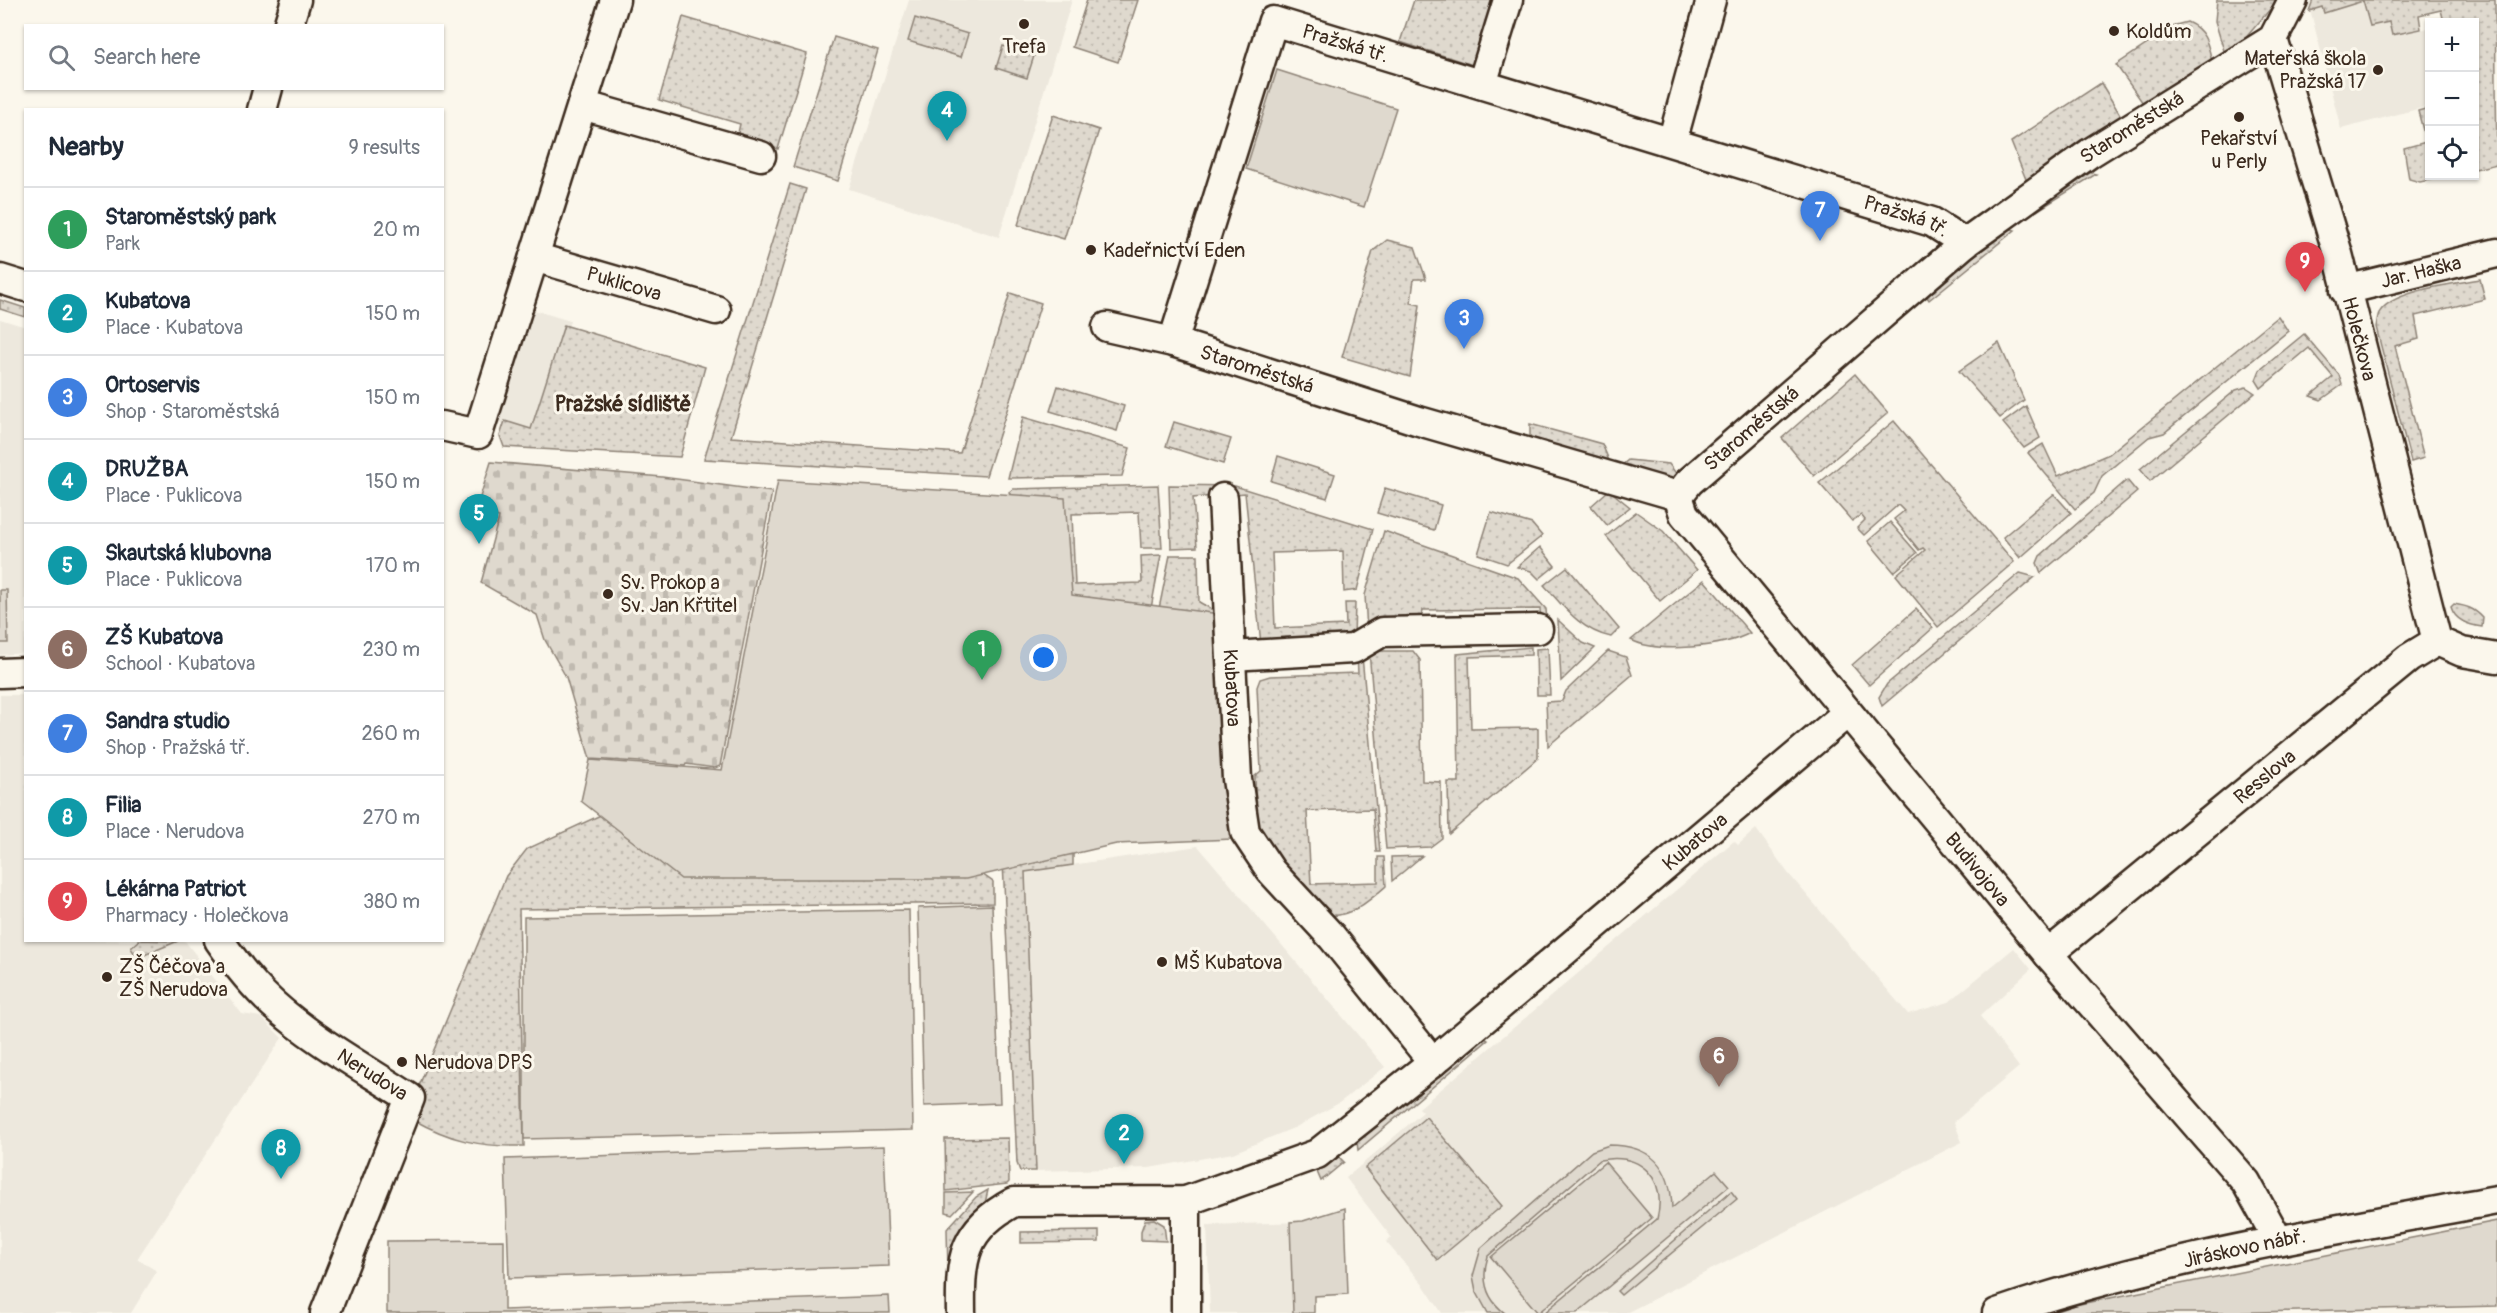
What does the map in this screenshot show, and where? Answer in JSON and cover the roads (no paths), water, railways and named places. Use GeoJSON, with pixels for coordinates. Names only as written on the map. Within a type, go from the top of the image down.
{"type":"FeatureCollection","features":[{"type":"Feature","properties":{"kind":"street"},"geometry":{"type":"LineString","coordinates":[[289,24],[296,0]]}},
{"type":"Feature","properties":{"kind":"street"},"geometry":{"type":"LineString","coordinates":[[444,426],[478,434],[615,0]]}},
{"type":"Feature","properties":{"kind":"street"},"geometry":{"type":"LineString","coordinates":[[1482,84],[1508,0]]}},
{"type":"Feature","properties":{"kind":"street"},"geometry":{"type":"LineString","coordinates":[[1672,142],[1711,0]]}},
{"type":"Feature","properties":{"kind":"street","name":"Staroměstská"},"geometry":{"type":"LineString","coordinates":[[1107,327],[1173,342],[1419,421],[1678,496],[1689,482],[1965,243],[2090,153],[2273,39],[2294,0]]}},
{"type":"Feature","properties":{"kind":"street","name":"Pražská tř."},"geometry":{"type":"LineString","coordinates":[[1173,342],[1273,21],[1932,222],[1965,243]]}},
{"type":"Feature","properties":{"kind":"street","name":"Holečkova"},"geometry":{"type":"LineString","coordinates":[[2273,39],[2332,236],[2437,641]]}},
{"type":"Feature","properties":{"kind":"street"},"geometry":{"type":"LineString","coordinates":[[263,108],[267,90]]}},
{"type":"Feature","properties":{"kind":"street"},"geometry":{"type":"LineString","coordinates":[[582,105],[761,156]]}},
{"type":"Feature","properties":{"kind":"street","name":"Jar. Haška"},"geometry":{"type":"LineString","coordinates":[[2345,290],[2497,253]]}},
{"type":"Feature","properties":{"kind":"street","name":"Puklicova"},"geometry":{"type":"LineString","coordinates":[[534,257],[716,310]]}},
{"type":"Feature","properties":{"kind":"street"},"geometry":{"type":"LineString","coordinates":[[0,279],[24,286]]}},
{"type":"Feature","properties":{"kind":"street","name":"Budivojova"},"geometry":{"type":"LineString","coordinates":[[1678,496],[1684,514],[1847,713],[2048,954],[2246,1182],[2278,1240]]}},
{"type":"Feature","properties":{"kind":"street","name":"Kubatova"},"geometry":{"type":"LineString","coordinates":[[1223,498],[1237,779],[1245,832],[1271,871],[1332,937],[1433,1062]]}},
{"type":"Feature","properties":{"kind":"street"},"geometry":{"type":"LineString","coordinates":[[1231,656],[1353,649],[1382,632],[1538,629]]}},
{"type":"Feature","properties":{"kind":"street"},"geometry":{"type":"LineString","coordinates":[[2437,641],[2462,652],[2497,658]]}},
{"type":"Feature","properties":{"kind":"street","name":"Resslova"},"geometry":{"type":"LineString","coordinates":[[2048,954],[2409,658],[2437,641]]}},
{"type":"Feature","properties":{"kind":"street"},"geometry":{"type":"LineString","coordinates":[[0,673],[24,672]]}},
{"type":"Feature","properties":{"kind":"street","name":"Kubatova"},"geometry":{"type":"LineString","coordinates":[[962,1313],[963,1261],[971,1238],[991,1215],[1014,1202],[1186,1201],[1317,1154],[1433,1062],[1847,713]]}},
{"type":"Feature","properties":{"kind":"street","name":"Nerudova"},"geometry":{"type":"LineString","coordinates":[[220,942],[244,974],[273,1004],[313,1035],[410,1098],[325,1313]]}},
{"type":"Feature","properties":{"kind":"street","name":"Jiráskovo nábř."},"geometry":{"type":"LineString","coordinates":[[1997,1313],[2055,1292],[2278,1240],[2497,1200]]}},
{"type":"Feature","properties":{"kind":"street"},"geometry":{"type":"LineString","coordinates":[[1186,1201],[1186,1313]]}},
{"type":"Feature","properties":{"kind":"place","name":"Trefa"},"geometry":{"type":"Point","coordinates":[1024,24]}},
{"type":"Feature","properties":{"kind":"place","name":"Koldům"},"geometry":{"type":"Point","coordinates":[2114,31]}},
{"type":"Feature","properties":{"kind":"place","name":"Mateřská škola Pražská 17"},"geometry":{"type":"Point","coordinates":[2378,70]}},
{"type":"Feature","properties":{"kind":"place","name":"Pekařství u Perly"},"geometry":{"type":"Point","coordinates":[2239,117]}},
{"type":"Feature","properties":{"kind":"place","name":"DRUŽBA"},"geometry":{"type":"Point","coordinates":[947,141]}},
{"type":"Feature","properties":{"kind":"place","name":"Sandra studio"},"geometry":{"type":"Point","coordinates":[1820,241]}},
{"type":"Feature","properties":{"kind":"place","name":"Kadeřnictví Eden"},"geometry":{"type":"Point","coordinates":[1091,250]}},
{"type":"Feature","properties":{"kind":"place","name":"Lékárna Patriot"},"geometry":{"type":"Point","coordinates":[2305,292]}},
{"type":"Feature","properties":{"kind":"place","name":"Ortoservis"},"geometry":{"type":"Point","coordinates":[1464,349]}},
{"type":"Feature","properties":{"kind":"place","name":"Skautská klubovna"},"geometry":{"type":"Point","coordinates":[479,544]}},
{"type":"Feature","properties":{"kind":"place","name":"Sv. Prokop a Sv. Jan Křtitel"},"geometry":{"type":"Point","coordinates":[608,594]}},
{"type":"Feature","properties":{"kind":"place","name":"Staroměstský park"},"geometry":{"type":"Point","coordinates":[982,680]}},
{"type":"Feature","properties":{"kind":"place","name":"MŠ Kubatova"},"geometry":{"type":"Point","coordinates":[1162,962]}},
{"type":"Feature","properties":{"kind":"place","name":"ZŠ Čéčova a ZŠ Nerudova"},"geometry":{"type":"Point","coordinates":[107,977]}},
{"type":"Feature","properties":{"kind":"place","name":"Nerudova DPS"},"geometry":{"type":"Point","coordinates":[402,1062]}},
{"type":"Feature","properties":{"kind":"place","name":"ZŠ Kubatova"},"geometry":{"type":"Point","coordinates":[1719,1087]}},
{"type":"Feature","properties":{"kind":"place","name":"Kubatova"},"geometry":{"type":"Point","coordinates":[1124,1164]}},
{"type":"Feature","properties":{"kind":"place","name":"Filia"},"geometry":{"type":"Point","coordinates":[281,1179]}},
{"type":"Feature","properties":{"kind":"district","name":"Pražské sídliště"},"geometry":{"type":"Point","coordinates":[623,404]}}]}
